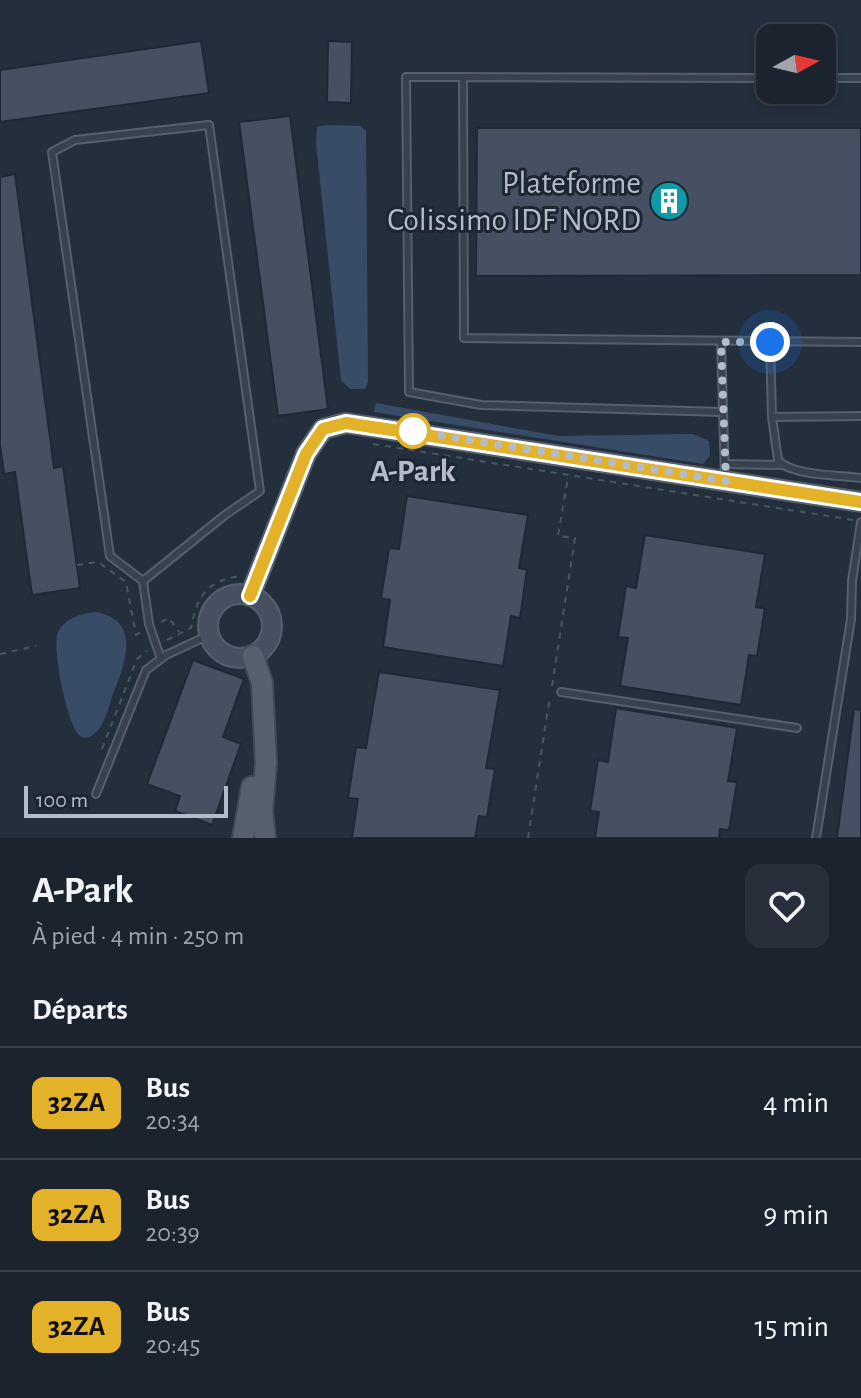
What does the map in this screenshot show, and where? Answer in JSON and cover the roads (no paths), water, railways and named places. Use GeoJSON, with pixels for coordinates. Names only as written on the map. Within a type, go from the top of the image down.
{"type":"FeatureCollection","features":[{"type":"Feature","properties":{"kind":"main road"},"geometry":{"type":"LineString","coordinates":[[250,596],[306,454],[323,429],[346,423],[725,472],[861,502]]}},
{"type":"Feature","properties":{"kind":"main road"},"geometry":{"type":"LineString","coordinates":[[235,594],[250,596],[268,610],[272,625],[265,647],[253,656],[230,657],[216,649],[209,635],[210,612],[220,600],[235,594]]}},
{"type":"Feature","properties":{"kind":"main road"},"geometry":{"type":"LineString","coordinates":[[253,656],[262,683],[266,763],[262,811],[265,838]]}},
{"type":"Feature","properties":{"kind":"main road"},"geometry":{"type":"LineString","coordinates":[[243,838],[256,747],[263,733]]}},
{"type":"Feature","properties":{"kind":"lane"},"geometry":{"type":"LineString","coordinates":[[723,412],[481,405],[409,392],[406,77],[756,78]]}},
{"type":"Feature","properties":{"kind":"lane"},"geometry":{"type":"LineString","coordinates":[[463,77],[464,338],[861,342]]}},
{"type":"Feature","properties":{"kind":"lane"},"geometry":{"type":"LineString","coordinates":[[836,78],[861,78]]}},
{"type":"Feature","properties":{"kind":"lane"},"geometry":{"type":"LineString","coordinates":[[143,581],[260,491],[209,125],[75,140],[52,152],[110,556],[143,581],[150,628],[161,659]]}},
{"type":"Feature","properties":{"kind":"lane"},"geometry":{"type":"LineString","coordinates":[[721,342],[725,472],[782,465]]}},
{"type":"Feature","properties":{"kind":"lane"},"geometry":{"type":"LineString","coordinates":[[770,342],[772,417],[778,460],[794,470],[861,478]]}},
{"type":"Feature","properties":{"kind":"lane"},"geometry":{"type":"LineString","coordinates":[[772,417],[861,416]]}},
{"type":"Feature","properties":{"kind":"lane"},"geometry":{"type":"LineString","coordinates":[[816,838],[851,619],[852,581],[861,522]]}},
{"type":"Feature","properties":{"kind":"lane"},"geometry":{"type":"LineString","coordinates":[[96,794],[146,670],[209,635]]}},
{"type":"Feature","properties":{"kind":"lane"},"geometry":{"type":"LineString","coordinates":[[561,692],[797,728]]}},
{"type":"Feature","properties":{"kind":"water"},"geometry":{"type":"Polygon","coordinates":[[[361,126],[366,131],[368,382],[365,389],[350,389],[341,380],[316,143],[317,127],[361,126]]]}},
{"type":"Feature","properties":{"kind":"water"},"geometry":{"type":"Polygon","coordinates":[[[376,403],[558,436],[693,434],[709,441],[710,455],[703,464],[374,412],[376,403]]]}},
{"type":"Feature","properties":{"kind":"water"},"geometry":{"type":"Polygon","coordinates":[[[95,612],[120,624],[125,634],[125,659],[103,723],[97,732],[85,738],[77,732],[66,705],[56,640],[61,627],[69,620],[95,612]]]}},
{"type":"Feature","properties":{"kind":"place","name":"Plateforme Colissimo IDF NORD"},"geometry":{"type":"Point","coordinates":[669,201]}},
{"type":"Feature","properties":{"kind":"place","name":"A-Park"},"geometry":{"type":"Point","coordinates":[413,431]}}]}
